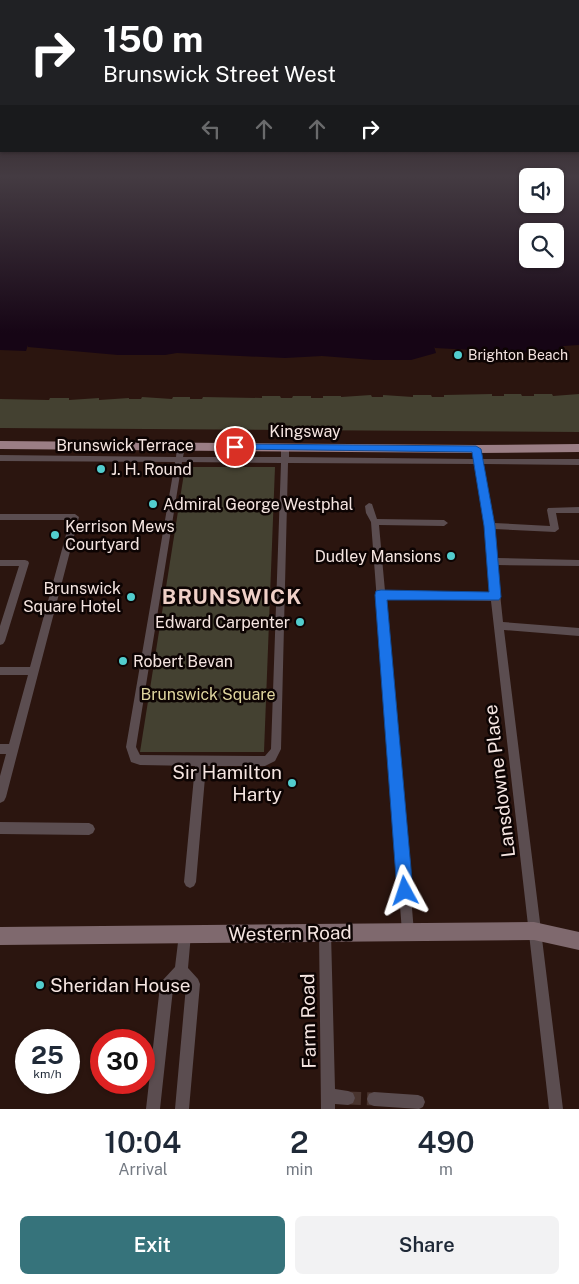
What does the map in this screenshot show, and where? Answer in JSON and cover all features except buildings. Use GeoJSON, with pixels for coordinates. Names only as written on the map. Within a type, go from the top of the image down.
{"type":"FeatureCollection","features":[{"type":"Feature","properties":{"kind":"main road","name":"Kingsway"},"geometry":{"type":"LineString","coordinates":[[0,446],[180,453],[285,447],[579,448]]}},
{"type":"Feature","properties":{"kind":"main road","name":"Western Road"},"geometry":{"type":"LineString","coordinates":[[0,936],[534,931],[579,941]]}},
{"type":"Feature","properties":{"kind":"street"},"geometry":{"type":"LineString","coordinates":[[180,453],[131,747],[135,758],[140,760],[265,762],[270,760],[276,749],[285,447]]}},
{"type":"Feature","properties":{"kind":"street","name":"Lansdowne Place"},"geometry":{"type":"LineString","coordinates":[[476,449],[490,526],[495,597],[556,1109]]}},
{"type":"Feature","properties":{"kind":"street","name":"Brunswick Terrace"},"geometry":{"type":"LineString","coordinates":[[0,458],[180,453],[284,460],[579,462]]}},
{"type":"Feature","properties":{"kind":"street"},"geometry":{"type":"LineString","coordinates":[[369,506],[370,513],[375,522],[408,932]]}},
{"type":"Feature","properties":{"kind":"street"},"geometry":{"type":"LineString","coordinates":[[490,526],[555,529],[551,510],[579,510]]}},
{"type":"Feature","properties":{"kind":"street"},"geometry":{"type":"LineString","coordinates":[[0,517],[75,518],[0,797]]}},
{"type":"Feature","properties":{"kind":"street"},"geometry":{"type":"LineString","coordinates":[[375,522],[444,523]]}},
{"type":"Feature","properties":{"kind":"street"},"geometry":{"type":"LineString","coordinates":[[492,561],[579,563]]}},
{"type":"Feature","properties":{"kind":"street"},"geometry":{"type":"LineString","coordinates":[[0,563],[25,563],[0,641]]}},
{"type":"Feature","properties":{"kind":"street"},"geometry":{"type":"LineString","coordinates":[[381,595],[495,597]]}},
{"type":"Feature","properties":{"kind":"street"},"geometry":{"type":"LineString","coordinates":[[499,626],[579,632]]}},
{"type":"Feature","properties":{"kind":"street"},"geometry":{"type":"LineString","coordinates":[[0,670],[33,671]]}},
{"type":"Feature","properties":{"kind":"street"},"geometry":{"type":"LineString","coordinates":[[0,749],[13,749]]}},
{"type":"Feature","properties":{"kind":"street"},"geometry":{"type":"LineString","coordinates":[[190,882],[201,761]]}},
{"type":"Feature","properties":{"kind":"street"},"geometry":{"type":"LineString","coordinates":[[0,828],[89,829]]}},
{"type":"Feature","properties":{"kind":"street","name":"Farm Road"},"geometry":{"type":"LineString","coordinates":[[325,933],[328,1102]]}},
{"type":"Feature","properties":{"kind":"street"},"geometry":{"type":"LineString","coordinates":[[153,1109],[166,986],[181,970],[185,934]]}},
{"type":"Feature","properties":{"kind":"street"},"geometry":{"type":"LineString","coordinates":[[181,970],[193,984],[182,1109]]}},
{"type":"Feature","properties":{"kind":"street"},"geometry":{"type":"LineString","coordinates":[[328,1102],[348,1098]]}},
{"type":"Feature","properties":{"kind":"street"},"geometry":{"type":"LineString","coordinates":[[374,1099],[418,1102]]}},
{"type":"Feature","properties":{"kind":"green space"},"geometry":{"type":"Polygon","coordinates":[[[492,394],[492,396],[504,396],[504,394],[534,396],[534,394],[552,394],[553,396],[579,394],[579,432],[0,428],[0,399],[49,400],[50,398],[69,398],[69,400],[99,398],[99,400],[141,399],[142,397],[172,399],[173,397],[190,397],[190,399],[202,399],[203,397],[262,398],[262,396],[292,398],[293,396],[311,396],[311,398],[323,398],[323,396],[371,395],[372,397],[383,397],[383,395],[413,397],[413,395],[431,395],[432,397],[444,397],[444,395],[492,394]]]}},
{"type":"Feature","properties":{"kind":"green space","name":"Brunswick Square"},"geometry":{"type":"Polygon","coordinates":[[[185,467],[275,467],[264,752],[140,752],[185,467]]]}},
{"type":"Feature","properties":{"kind":"shaded area"},"geometry":{"type":"Polygon","coordinates":[[[0,229],[519,229],[519,268],[564,268],[564,229],[579,229],[579,345],[563,346],[564,350],[530,353],[435,348],[434,346],[436,353],[411,360],[374,360],[322,356],[285,358],[177,353],[165,355],[118,355],[28,347],[28,345],[26,351],[0,350],[0,229]]]}},
{"type":"Feature","properties":{"kind":"tunnel"},"geometry":{"type":"LineString","coordinates":[[348,1098],[374,1099]]}},
{"type":"Feature","properties":{"kind":"place","name":"Brighton Beach"},"geometry":{"type":"Point","coordinates":[458,355]}},
{"type":"Feature","properties":{"kind":"place","name":"J. H. Round"},"geometry":{"type":"Point","coordinates":[101,469]}},
{"type":"Feature","properties":{"kind":"place","name":"Admiral George Westphal"},"geometry":{"type":"Point","coordinates":[153,504]}},
{"type":"Feature","properties":{"kind":"place","name":"Kerrison Mews Courtyard"},"geometry":{"type":"Point","coordinates":[55,535]}},
{"type":"Feature","properties":{"kind":"place","name":"Dudley Mansions"},"geometry":{"type":"Point","coordinates":[451,556]}},
{"type":"Feature","properties":{"kind":"place","name":"Brunswick Square Hotel"},"geometry":{"type":"Point","coordinates":[131,597]}},
{"type":"Feature","properties":{"kind":"place","name":"Edward Carpenter"},"geometry":{"type":"Point","coordinates":[300,622]}},
{"type":"Feature","properties":{"kind":"place","name":"Robert Bevan"},"geometry":{"type":"Point","coordinates":[123,661]}},
{"type":"Feature","properties":{"kind":"place","name":"Sir Hamilton Harty"},"geometry":{"type":"Point","coordinates":[292,783]}},
{"type":"Feature","properties":{"kind":"place","name":"Sheridan House"},"geometry":{"type":"Point","coordinates":[40,985]}},
{"type":"Feature","properties":{"kind":"district","name":"BRUNSWICK"},"geometry":{"type":"Point","coordinates":[232,596]}},
{"type":"Feature","properties":{"kind":"route"},"geometry":{"type":"LineString","coordinates":[[235,447],[476,449],[490,526],[495,597],[381,595],[405,891]]}}]}
